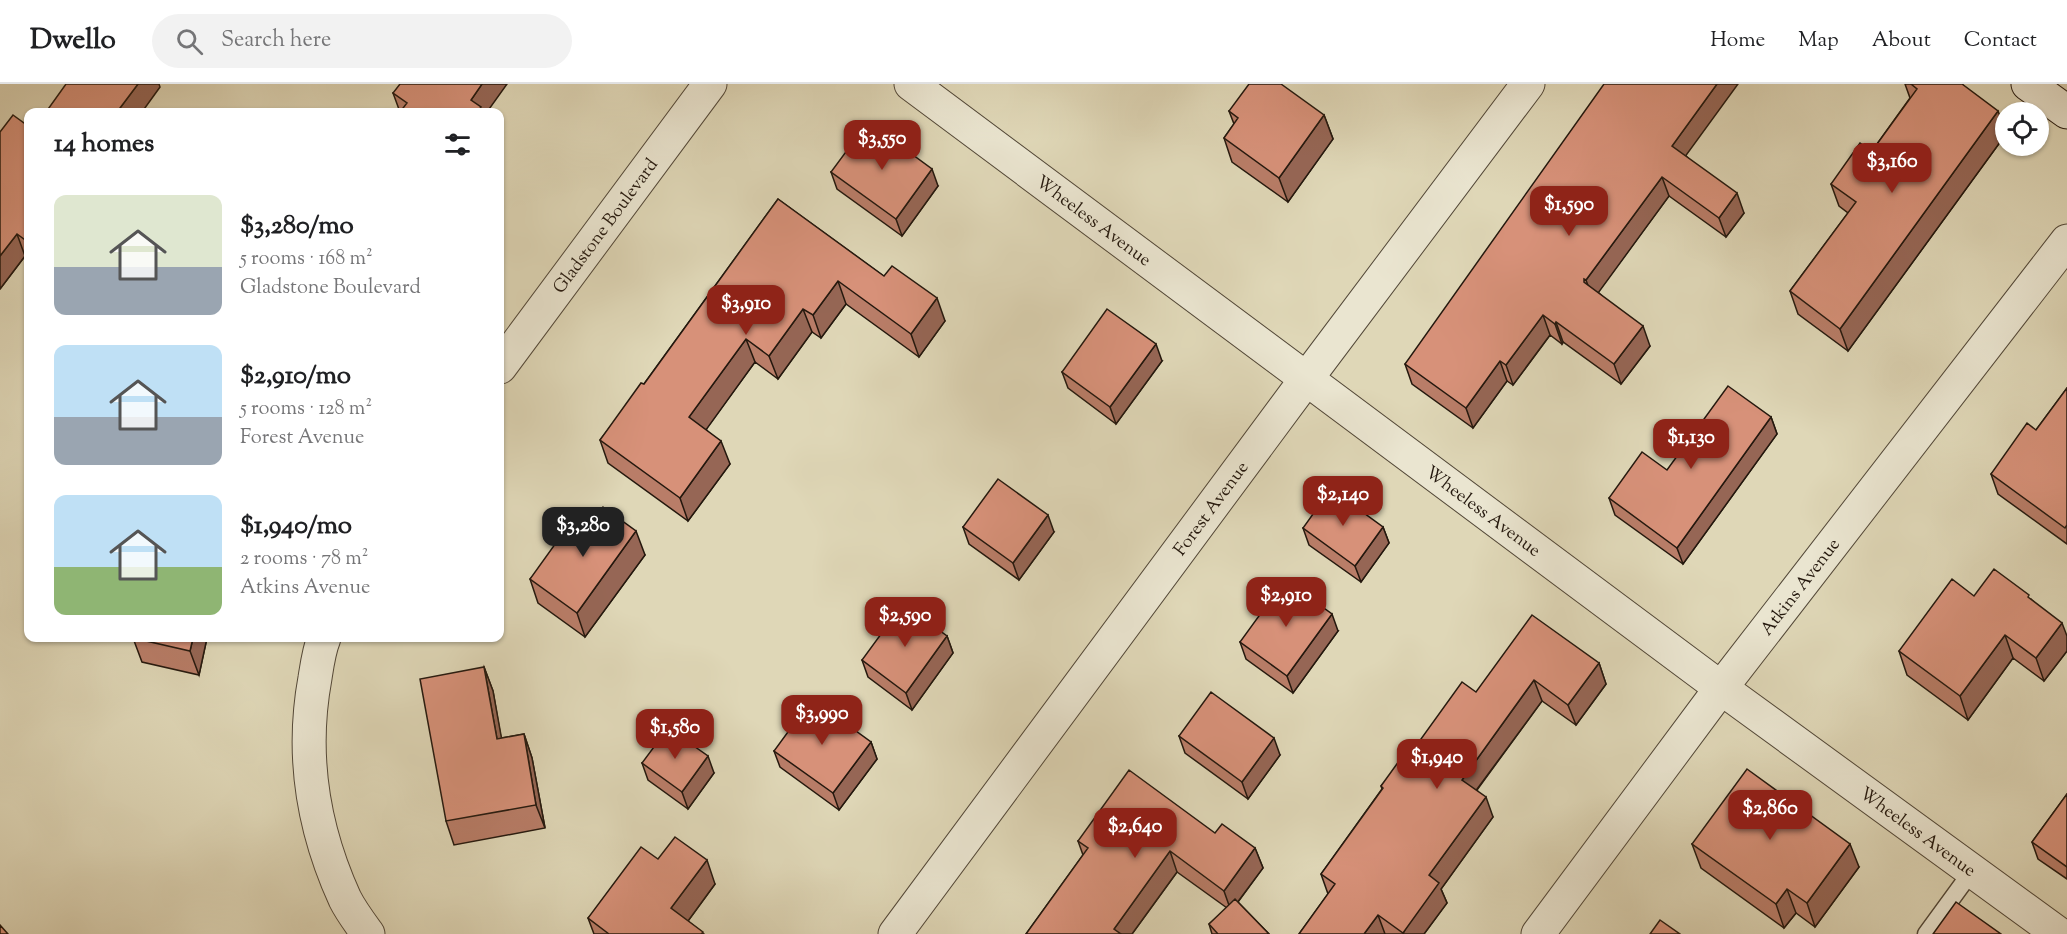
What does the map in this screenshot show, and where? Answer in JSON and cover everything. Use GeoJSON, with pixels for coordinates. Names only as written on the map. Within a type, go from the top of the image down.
{"type":"FeatureCollection","features":[{"type":"Feature","properties":{"kind":"street","name":"Gladstone Boulevard"},"geometry":{"type":"LineString","coordinates":[[504,363],[710,84]]}},
{"type":"Feature","properties":{"kind":"street","name":"Wheeless Avenue"},"geometry":{"type":"LineString","coordinates":[[911,84],[1721,688],[2059,934]]}},
{"type":"Feature","properties":{"kind":"street","name":"Forest Avenue"},"geometry":{"type":"LineString","coordinates":[[895,934],[1528,84]]}},
{"type":"Feature","properties":{"kind":"street"},"geometry":{"type":"LineString","coordinates":[[2028,84],[2067,112]]}},
{"type":"Feature","properties":{"kind":"street","name":"Atkins Avenue"},"geometry":{"type":"LineString","coordinates":[[1538,934],[1721,688],[2067,241]]}},
{"type":"Feature","properties":{"kind":"street"},"geometry":{"type":"LineString","coordinates":[[323,642],[311,697],[310,773],[315,810],[324,843],[346,900],[366,933]]}},
{"type":"Feature","properties":{"kind":"lane"},"geometry":{"type":"LineString","coordinates":[[1926,934],[1972,871]]}},
{"type":"Feature","properties":{"kind":"building"},"geometry":{"type":"Polygon","coordinates":[[[66,84],[138,84],[120,108],[49,108],[66,84]]]}},
{"type":"Feature","properties":{"kind":"building"},"geometry":{"type":"Polygon","coordinates":[[[400,84],[482,84],[471,100],[480,108],[403,108],[407,103],[393,93],[400,84]]]}},
{"type":"Feature","properties":{"kind":"building"},"geometry":{"type":"Polygon","coordinates":[[[1249,84],[1281,84],[1324,115],[1279,178],[1224,138],[1238,118],[1229,111],[1249,84]]]}},
{"type":"Feature","properties":{"kind":"building"},"geometry":{"type":"Polygon","coordinates":[[[1604,84],[1717,84],[1672,146],[1737,193],[1719,218],[1662,177],[1586,280],[1584,279],[1584,282],[1643,326],[1614,364],[1543,315],[1506,365],[1500,361],[1466,408],[1405,364],[1604,84]]]}},
{"type":"Feature","properties":{"kind":"building"},"geometry":{"type":"Polygon","coordinates":[[[1911,84],[1962,84],[1995,109],[1995,115],[1840,329],[1790,291],[1856,202],[1831,184],[1860,143],[1872,151],[1917,89],[1911,84]]]}},
{"type":"Feature","properties":{"kind":"building"},"geometry":{"type":"Polygon","coordinates":[[[13,115],[24,123],[24,239],[17,234],[0,256],[0,132],[13,115]]]}},
{"type":"Feature","properties":{"kind":"building"},"geometry":{"type":"Polygon","coordinates":[[[868,122],[932,169],[896,219],[831,172],[868,122]]]}},
{"type":"Feature","properties":{"kind":"building"},"geometry":{"type":"Polygon","coordinates":[[[778,199],[884,276],[892,266],[937,298],[911,334],[838,281],[813,315],[803,309],[769,356],[746,339],[689,417],[721,441],[680,498],[600,440],[641,383],[644,384],[778,199]]]}},
{"type":"Feature","properties":{"kind":"building"},"geometry":{"type":"Polygon","coordinates":[[[1107,309],[1156,344],[1110,407],[1062,372],[1107,309]]]}},
{"type":"Feature","properties":{"kind":"building"},"geometry":{"type":"Polygon","coordinates":[[[1728,386],[1771,417],[1677,548],[1609,498],[1642,452],[1667,470],[1728,386]]]}},
{"type":"Feature","properties":{"kind":"building"},"geometry":{"type":"Polygon","coordinates":[[[2067,388],[2067,525],[2065,528],[1991,474],[2027,423],[2036,430],[2067,388]]]}},
{"type":"Feature","properties":{"kind":"building"},"geometry":{"type":"Polygon","coordinates":[[[998,479],[1048,515],[1013,563],[963,527],[998,479]]]}},
{"type":"Feature","properties":{"kind":"building"},"geometry":{"type":"Polygon","coordinates":[[[1331,489],[1383,527],[1355,566],[1303,528],[1331,489]]]}},
{"type":"Feature","properties":{"kind":"building"},"geometry":{"type":"Polygon","coordinates":[[[603,507],[636,531],[577,613],[530,579],[576,515],[590,525],[603,507]]]}},
{"type":"Feature","properties":{"kind":"building"},"geometry":{"type":"Polygon","coordinates":[[[1994,569],[2062,623],[2036,658],[2005,635],[1960,696],[1899,651],[1952,579],[1974,596],[1994,569]]]}},
{"type":"Feature","properties":{"kind":"building"},"geometry":{"type":"Polygon","coordinates":[[[1285,580],[1332,614],[1287,676],[1240,642],[1285,580]]]}},
{"type":"Feature","properties":{"kind":"building"},"geometry":{"type":"Polygon","coordinates":[[[903,604],[947,636],[906,693],[862,660],[903,604]]]}},
{"type":"Feature","properties":{"kind":"building"},"geometry":{"type":"Polygon","coordinates":[[[1532,615],[1599,663],[1568,705],[1534,680],[1462,780],[1486,797],[1429,875],[1439,883],[1403,933],[1378,915],[1364,934],[1299,934],[1335,884],[1321,874],[1383,788],[1381,786],[1412,743],[1416,746],[1462,682],[1476,692],[1532,615]]]}},
{"type":"Feature","properties":{"kind":"building"},"geometry":{"type":"Polygon","coordinates":[[[151,642],[192,642],[190,651],[151,642]]]}},
{"type":"Feature","properties":{"kind":"building"},"geometry":{"type":"Polygon","coordinates":[[[484,667],[497,739],[524,734],[536,805],[446,821],[420,679],[484,667]]]}},
{"type":"Feature","properties":{"kind":"building"},"geometry":{"type":"Polygon","coordinates":[[[1211,692],[1274,738],[1242,782],[1179,736],[1211,692]]]}},
{"type":"Feature","properties":{"kind":"building"},"geometry":{"type":"Polygon","coordinates":[[[812,699],[871,742],[833,793],[774,751],[812,699]]]}},
{"type":"Feature","properties":{"kind":"building"},"geometry":{"type":"Polygon","coordinates":[[[668,728],[708,756],[682,792],[642,763],[668,728]]]}},
{"type":"Feature","properties":{"kind":"building"},"geometry":{"type":"Polygon","coordinates":[[[1747,769],[1850,844],[1807,903],[1787,889],[1776,904],[1692,844],[1747,769]]]}},
{"type":"Feature","properties":{"kind":"building"},"geometry":{"type":"Polygon","coordinates":[[[1129,770],[1215,833],[1222,824],[1255,848],[1224,891],[1170,851],[1114,929],[1121,934],[1026,934],[1088,848],[1078,841],[1129,770]]]}},
{"type":"Feature","properties":{"kind":"building"},"geometry":{"type":"Polygon","coordinates":[[[2067,794],[2067,867],[2032,842],[2067,794]]]}},
{"type":"Feature","properties":{"kind":"building"},"geometry":{"type":"Polygon","coordinates":[[[675,837],[707,860],[671,908],[703,932],[701,934],[609,934],[588,918],[641,847],[658,859],[675,837]]]}},
{"type":"Feature","properties":{"kind":"building"},"geometry":{"type":"Polygon","coordinates":[[[1235,899],[1269,934],[1218,934],[1209,924],[1235,899]]]}},
{"type":"Feature","properties":{"kind":"building"},"geometry":{"type":"Polygon","coordinates":[[[1956,902],[2001,934],[1933,934],[1956,902]]]}},
{"type":"Feature","properties":{"kind":"building"},"geometry":{"type":"Polygon","coordinates":[[[1660,920],[1680,934],[1650,934],[1660,920]]]}},
{"type":"Feature","properties":{"kind":"building"},"geometry":{"type":"Polygon","coordinates":[[[0,925],[8,934],[0,934],[0,925]]]}}]}
